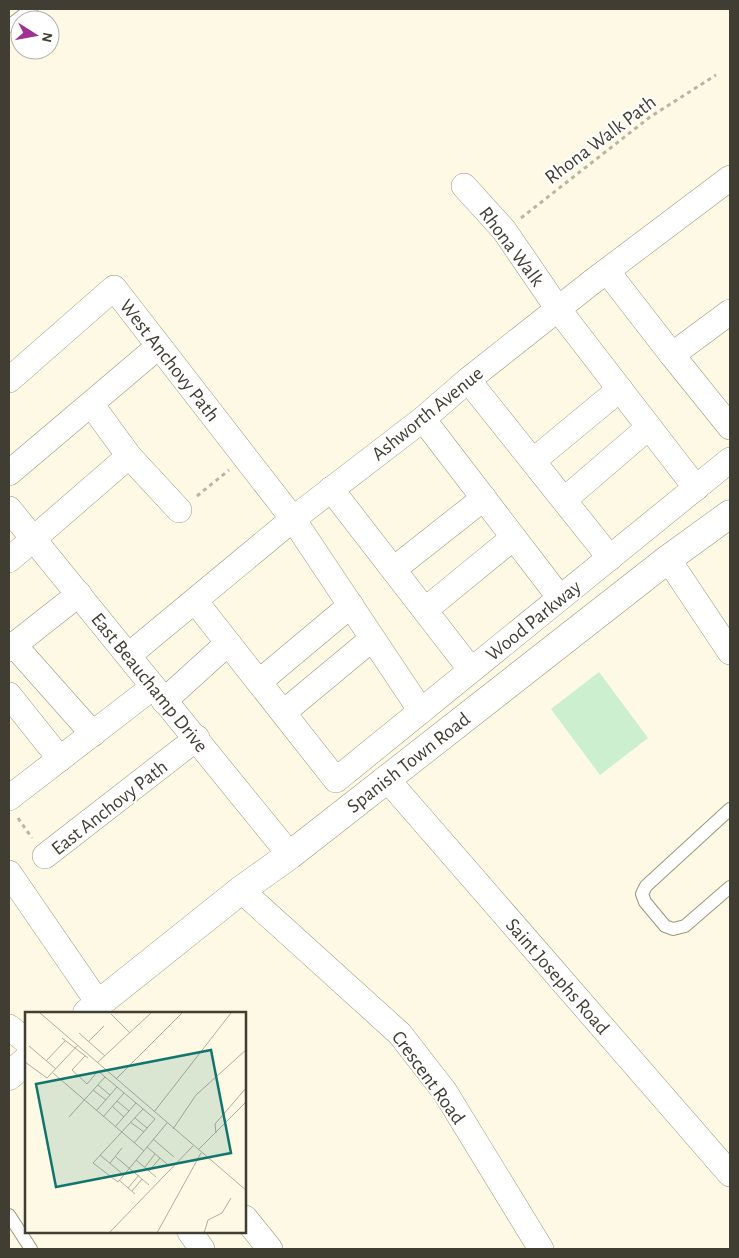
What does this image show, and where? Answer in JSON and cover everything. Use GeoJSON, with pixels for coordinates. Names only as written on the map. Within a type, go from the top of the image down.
{"type":"FeatureCollection","features":[{"type":"Feature","properties":{"kind":"main road","name":"Spanish Town Road"},"geometry":{"type":"LineString","coordinates":[[93,1008],[241,890],[290,855],[668,559],[730,514]]}},
{"type":"Feature","properties":{"kind":"main road"},"geometry":{"type":"LineString","coordinates":[[9,1076],[25,1062]]}},
{"type":"Feature","properties":{"kind":"street","name":"Rhona Walk"},"geometry":{"type":"LineString","coordinates":[[464,186],[504,230],[558,309],[696,488]]}},
{"type":"Feature","properties":{"kind":"street","name":"Ashworth Avenue"},"geometry":{"type":"LineString","coordinates":[[129,655],[293,519],[423,419],[468,380],[558,309],[607,271],[728,186]]}},
{"type":"Feature","properties":{"kind":"street"},"geometry":{"type":"LineString","coordinates":[[607,271],[730,427]]}},
{"type":"Feature","properties":{"kind":"street","name":"West Anchovy Path"},"geometry":{"type":"LineString","coordinates":[[9,380],[114,288],[293,519],[421,711]]}},
{"type":"Feature","properties":{"kind":"street"},"geometry":{"type":"LineString","coordinates":[[672,355],[730,312]]}},
{"type":"Feature","properties":{"kind":"street"},"geometry":{"type":"LineString","coordinates":[[9,474],[159,346]]}},
{"type":"Feature","properties":{"kind":"street"},"geometry":{"type":"LineString","coordinates":[[468,380],[610,558]]}},
{"type":"Feature","properties":{"kind":"street"},"geometry":{"type":"LineString","coordinates":[[533,461],[620,389]]}},
{"type":"Feature","properties":{"kind":"street"},"geometry":{"type":"LineString","coordinates":[[91,404],[129,456],[179,510]]}},
{"type":"Feature","properties":{"kind":"street"},"geometry":{"type":"LineString","coordinates":[[423,419],[560,598]]}},
{"type":"Feature","properties":{"kind":"street"},"geometry":{"type":"LineString","coordinates":[[564,500],[649,427]]}},
{"type":"Feature","properties":{"kind":"street"},"geometry":{"type":"LineString","coordinates":[[9,560],[129,456]]}},
{"type":"Feature","properties":{"kind":"street","name":"Wood Parkway"},"geometry":{"type":"LineString","coordinates":[[284,712],[336,780],[730,460]]}},
{"type":"Feature","properties":{"kind":"street"},"geometry":{"type":"LineString","coordinates":[[331,489],[472,670]]}},
{"type":"Feature","properties":{"kind":"street"},"geometry":{"type":"LineString","coordinates":[[394,569],[484,498]]}},
{"type":"Feature","properties":{"kind":"street","name":"East Beauchamp Drive"},"geometry":{"type":"LineString","coordinates":[[9,509],[197,738],[290,855]]}},
{"type":"Feature","properties":{"kind":"street"},"geometry":{"type":"LineString","coordinates":[[425,610],[513,538]]}},
{"type":"Feature","properties":{"kind":"street"},"geometry":{"type":"LineString","coordinates":[[668,559],[730,652]]}},
{"type":"Feature","properties":{"kind":"street"},"geometry":{"type":"LineString","coordinates":[[78,594],[11,647],[93,734]]}},
{"type":"Feature","properties":{"kind":"street"},"geometry":{"type":"LineString","coordinates":[[195,600],[284,712],[372,639]]}},
{"type":"Feature","properties":{"kind":"street"},"geometry":{"type":"LineString","coordinates":[[259,682],[351,605]]}},
{"type":"Feature","properties":{"kind":"street"},"geometry":{"type":"LineString","coordinates":[[11,806],[60,758],[93,734],[159,694],[228,643]]}},
{"type":"Feature","properties":{"kind":"street"},"geometry":{"type":"LineString","coordinates":[[9,695],[60,758]]}},
{"type":"Feature","properties":{"kind":"street","name":"East Anchovy Path"},"geometry":{"type":"LineString","coordinates":[[45,856],[197,738]]}},
{"type":"Feature","properties":{"kind":"street","name":"Saint Josephs Road"},"geometry":{"type":"LineString","coordinates":[[386,778],[730,1174]]}},
{"type":"Feature","properties":{"kind":"street"},"geometry":{"type":"LineString","coordinates":[[9,873],[93,1008]]}},
{"type":"Feature","properties":{"kind":"street","name":"Crescent Road"},"geometry":{"type":"LineString","coordinates":[[241,890],[400,1034],[445,1092],[541,1249]]}},
{"type":"Feature","properties":{"kind":"street"},"geometry":{"type":"LineString","coordinates":[[9,1027],[25,1040]]}},
{"type":"Feature","properties":{"kind":"street"},"geometry":{"type":"LineString","coordinates":[[246,1219],[270,1249]]}},
{"type":"Feature","properties":{"kind":"street"},"geometry":{"type":"LineString","coordinates":[[191,1233],[202,1249]]}},
{"type":"Feature","properties":{"kind":"lane"},"geometry":{"type":"LineString","coordinates":[[9,26],[31,9]]}},
{"type":"Feature","properties":{"kind":"lane"},"geometry":{"type":"LineString","coordinates":[[730,809],[646,886],[642,894],[645,902],[664,926],[673,929],[685,926],[730,887]]}},
{"type":"Feature","properties":{"kind":"lane"},"geometry":{"type":"LineString","coordinates":[[9,1214],[31,1249]]}},
{"type":"Feature","properties":{"kind":"path","name":"Rhona Walk Path"},"geometry":{"type":"LineString","coordinates":[[504,230],[650,117],[716,75]]}},
{"type":"Feature","properties":{"kind":"path"},"geometry":{"type":"LineString","coordinates":[[179,510],[236,465]]}},
{"type":"Feature","properties":{"kind":"path","name":"East Anchovy Path"},"geometry":{"type":"LineString","coordinates":[[11,806],[45,856]]}},
{"type":"Feature","properties":{"kind":"green space"},"geometry":{"type":"Polygon","coordinates":[[[599,672],[648,738],[600,775],[551,709],[599,672]]]}}]}
